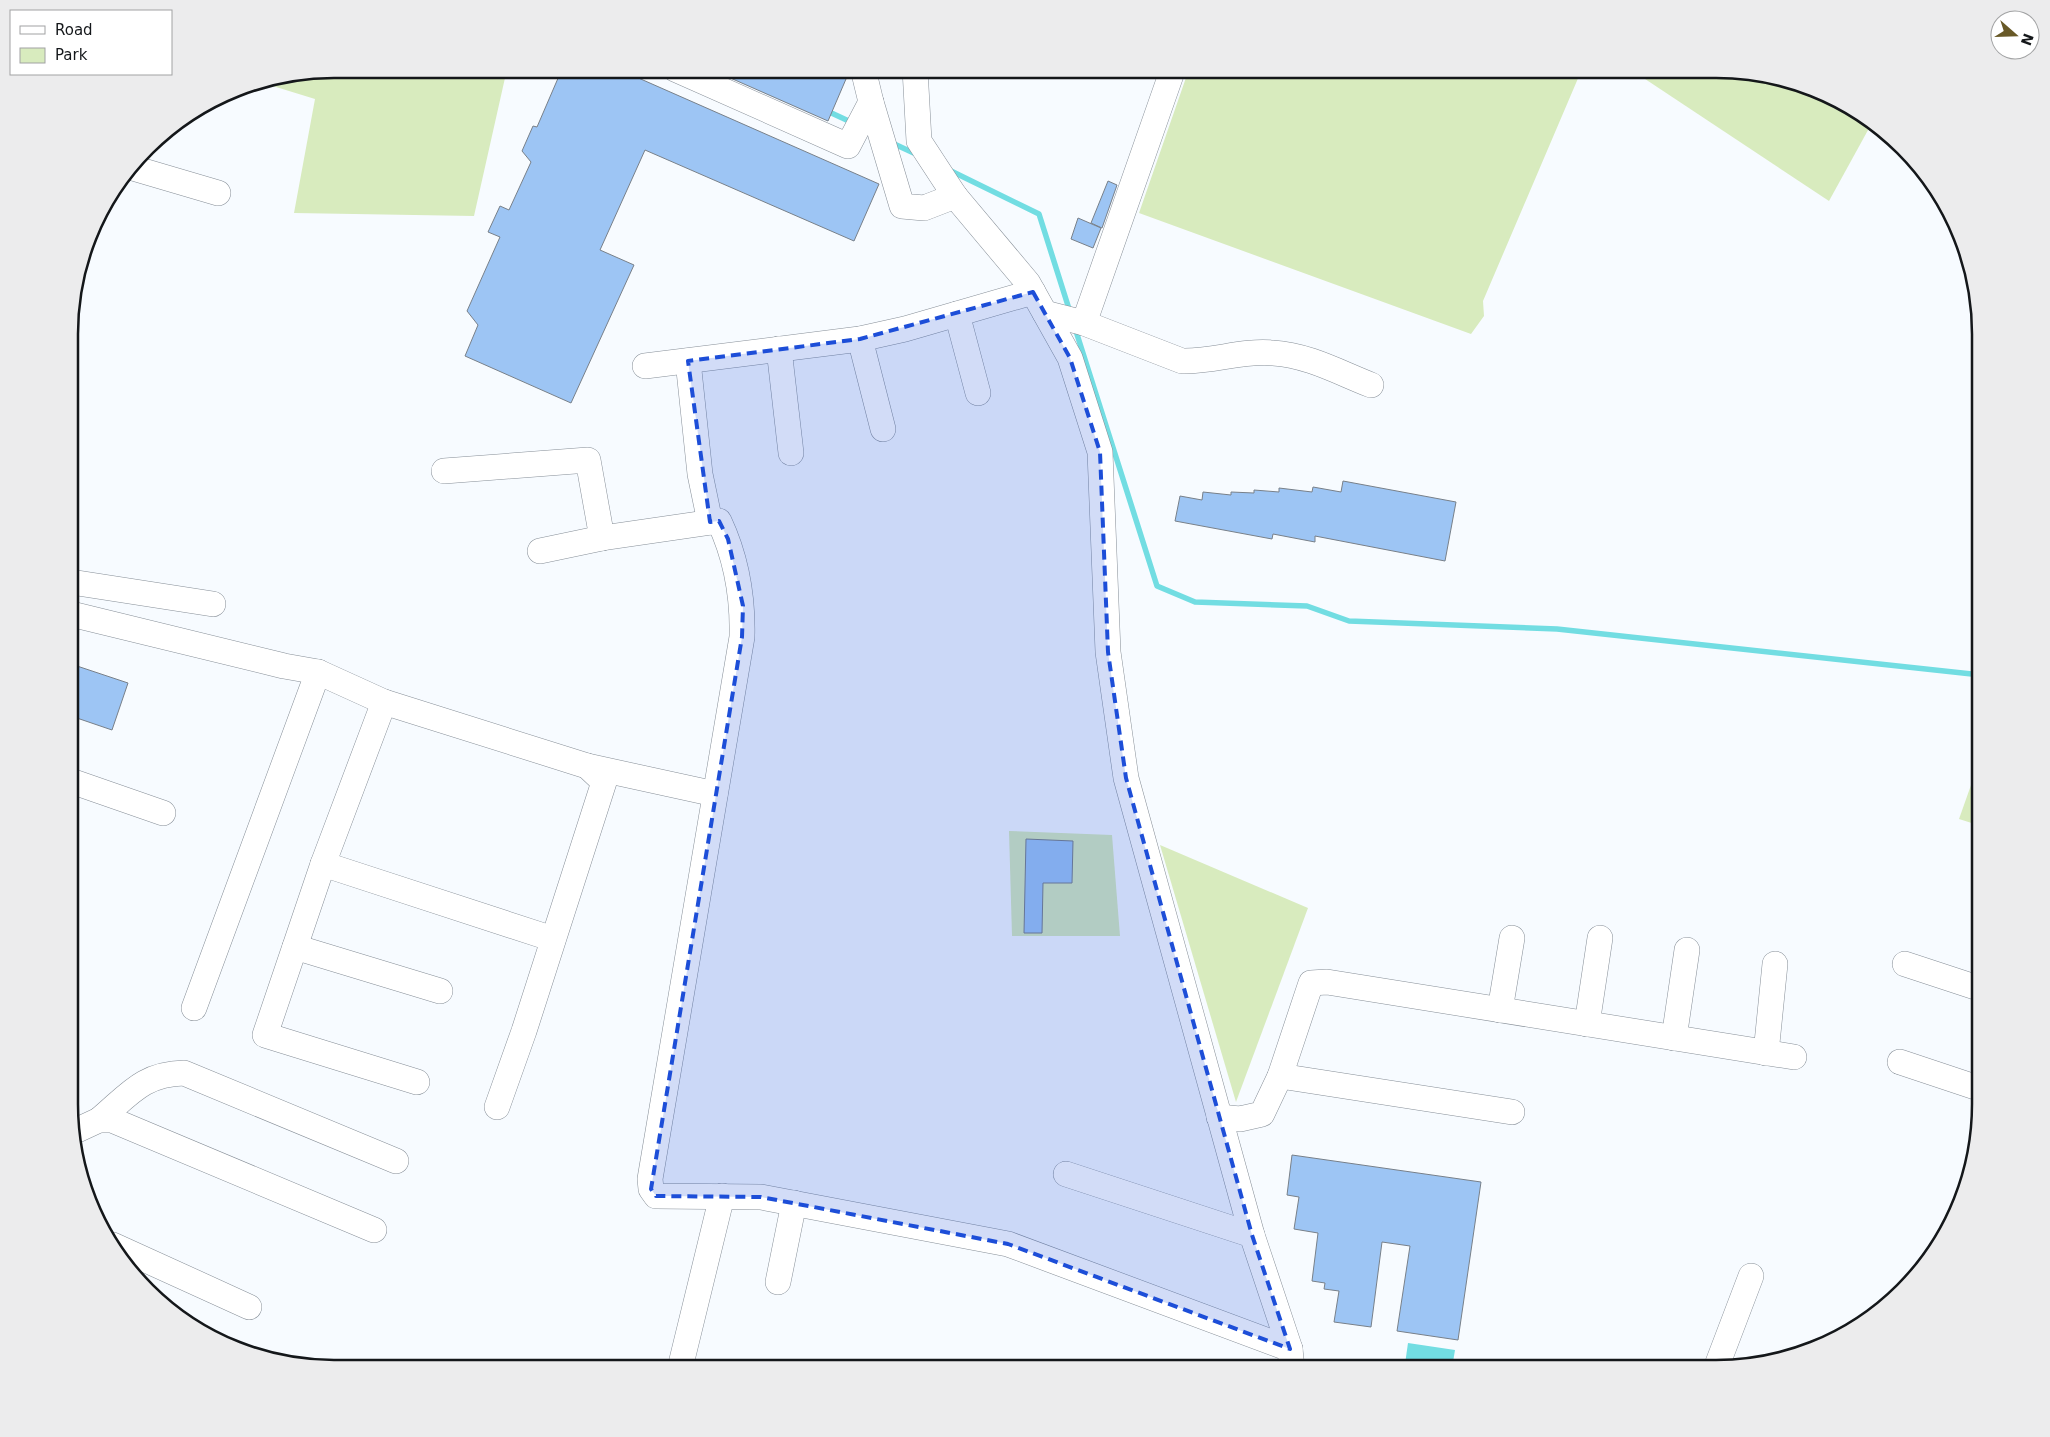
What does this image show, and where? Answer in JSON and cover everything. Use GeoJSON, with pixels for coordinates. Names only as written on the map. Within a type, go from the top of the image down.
{"type":"FeatureCollection","features":[{"type":"Feature","properties":{"kind":"street"},"geometry":{"type":"LineString","coordinates":[[694,78],[848,146],[871,102]]}},
{"type":"Feature","properties":{"kind":"street"},"geometry":{"type":"LineString","coordinates":[[865,78],[902,206],[924,208],[955,196]]}},
{"type":"Feature","properties":{"kind":"street"},"geometry":{"type":"LineString","coordinates":[[916,78],[919,141],[955,196],[1033,292],[1070,358],[1100,452],[1108,652],[1126,778],[1252,1234],[1291,1358]]}},
{"type":"Feature","properties":{"kind":"street"},"geometry":{"type":"LineString","coordinates":[[1084,323],[1170,78]]}},
{"type":"Feature","properties":{"kind":"street"},"geometry":{"type":"LineString","coordinates":[[137,169],[218,193]]}},
{"type":"Feature","properties":{"kind":"street"},"geometry":{"type":"LineString","coordinates":[[645,366],[860,339],[905,329],[1033,292]]}},
{"type":"Feature","properties":{"kind":"street"},"geometry":{"type":"LineString","coordinates":[[1045,313],[1084,323],[1144,348],[1182,361],[1199,362],[1234,354],[1273,353],[1305,358],[1371,385]]}},
{"type":"Feature","properties":{"kind":"street"},"geometry":{"type":"LineString","coordinates":[[957,314],[978,393]]}},
{"type":"Feature","properties":{"kind":"street"},"geometry":{"type":"LineString","coordinates":[[860,339],[883,429]]}},
{"type":"Feature","properties":{"kind":"street"},"geometry":{"type":"LineString","coordinates":[[779,349],[791,453]]}},
{"type":"Feature","properties":{"kind":"street"},"geometry":{"type":"LineString","coordinates":[[688,361],[700,474],[710,522]]}},
{"type":"Feature","properties":{"kind":"street"},"geometry":{"type":"LineString","coordinates":[[444,472],[588,460],[602,538]]}},
{"type":"Feature","properties":{"kind":"street"},"geometry":{"type":"LineString","coordinates":[[540,551],[602,538],[719,521],[728,539],[743,606],[742,637],[650,1179],[651,1189],[656,1196],[761,1197],[1008,1244],[1291,1358]]}},
{"type":"Feature","properties":{"kind":"street"},"geometry":{"type":"LineString","coordinates":[[78,583],[213,604]]}},
{"type":"Feature","properties":{"kind":"street"},"geometry":{"type":"LineString","coordinates":[[78,616],[284,666],[318,672],[384,702],[587,766],[715,794]]}},
{"type":"Feature","properties":{"kind":"street"},"geometry":{"type":"LineString","coordinates":[[194,1008],[318,672]]}},
{"type":"Feature","properties":{"kind":"street"},"geometry":{"type":"LineString","coordinates":[[384,702],[323,864],[266,1036],[417,1082]]}},
{"type":"Feature","properties":{"kind":"street"},"geometry":{"type":"LineString","coordinates":[[497,1107],[524,1032],[604,782],[587,766]]}},
{"type":"Feature","properties":{"kind":"street"},"geometry":{"type":"LineString","coordinates":[[78,783],[163,813]]}},
{"type":"Feature","properties":{"kind":"street"},"geometry":{"type":"LineString","coordinates":[[323,864],[553,938]]}},
{"type":"Feature","properties":{"kind":"street"},"geometry":{"type":"LineString","coordinates":[[1500,1010],[1512,938]]}},
{"type":"Feature","properties":{"kind":"street"},"geometry":{"type":"LineString","coordinates":[[1586,1024],[1600,938]]}},
{"type":"Feature","properties":{"kind":"street"},"geometry":{"type":"LineString","coordinates":[[295,947],[440,991]]}},
{"type":"Feature","properties":{"kind":"street"},"geometry":{"type":"LineString","coordinates":[[1674,1038],[1687,950]]}},
{"type":"Feature","properties":{"kind":"street"},"geometry":{"type":"LineString","coordinates":[[1766,1053],[1775,964]]}},
{"type":"Feature","properties":{"kind":"street"},"geometry":{"type":"LineString","coordinates":[[1905,964],[1972,986]]}},
{"type":"Feature","properties":{"kind":"street"},"geometry":{"type":"LineString","coordinates":[[1219,1117],[1240,1119],[1262,1114],[1280,1076],[1311,983],[1327,982],[1794,1057]]}},
{"type":"Feature","properties":{"kind":"street"},"geometry":{"type":"LineString","coordinates":[[1900,1062],[1972,1086]]}},
{"type":"Feature","properties":{"kind":"street"},"geometry":{"type":"LineString","coordinates":[[79,1129],[99,1120],[147,1080],[166,1074],[184,1073],[396,1161]]}},
{"type":"Feature","properties":{"kind":"street"},"geometry":{"type":"LineString","coordinates":[[1280,1076],[1512,1112]]}},
{"type":"Feature","properties":{"kind":"street"},"geometry":{"type":"LineString","coordinates":[[99,1120],[112,1120],[374,1230]]}},
{"type":"Feature","properties":{"kind":"street"},"geometry":{"type":"LineString","coordinates":[[1066,1174],[1252,1234]]}},
{"type":"Feature","properties":{"kind":"street"},"geometry":{"type":"LineString","coordinates":[[682,1360],[722,1196]]}},
{"type":"Feature","properties":{"kind":"street"},"geometry":{"type":"LineString","coordinates":[[778,1282],[794,1203]]}},
{"type":"Feature","properties":{"kind":"street"},"geometry":{"type":"LineString","coordinates":[[124,1250],[249,1307]]}},
{"type":"Feature","properties":{"kind":"street"},"geometry":{"type":"LineString","coordinates":[[1719,1360],[1750,1276]]}},
{"type":"Feature","properties":{"kind":"highlighted area"},"geometry":{"type":"Polygon","coordinates":[[[1033,292],[1070,358],[1100,452],[1108,652],[1126,778],[1252,1235],[1290,1349],[1008,1244],[761,1197],[656,1196],[651,1189],[742,637],[743,606],[728,539],[719,521],[710,522],[688,361],[860,339],[1033,292]]]}},
{"type":"Feature","properties":{"kind":"green space"},"geometry":{"type":"Polygon","coordinates":[[[317,78],[505,78],[474,216],[294,213],[315,99],[271,85],[317,78]]]}},
{"type":"Feature","properties":{"kind":"green space"},"geometry":{"type":"Polygon","coordinates":[[[1186,78],[1578,78],[1483,301],[1484,316],[1471,334],[1139,213],[1186,78]]]}},
{"type":"Feature","properties":{"kind":"green space"},"geometry":{"type":"Polygon","coordinates":[[[1644,78],[1733,78],[1766,82],[1814,97],[1859,121],[1869,128],[1829,201],[1644,78]]]}},
{"type":"Feature","properties":{"kind":"green space"},"geometry":{"type":"Polygon","coordinates":[[[1972,782],[1972,823],[1959,819],[1972,782]]]}},
{"type":"Feature","properties":{"kind":"green space"},"geometry":{"type":"Polygon","coordinates":[[[1009,831],[1112,835],[1120,936],[1012,936],[1009,831]]]}},
{"type":"Feature","properties":{"kind":"green space"},"geometry":{"type":"Polygon","coordinates":[[[1160,845],[1308,908],[1236,1102],[1160,845]]]}},
{"type":"Feature","properties":{"kind":"water"},"geometry":{"type":"Polygon","coordinates":[[[1408,1343],[1455,1350],[1453,1360],[1406,1360],[1408,1343]]]}},
{"type":"Feature","properties":{"kind":"building"},"geometry":{"type":"Polygon","coordinates":[[[558,78],[638,78],[879,184],[854,241],[645,150],[600,250],[634,265],[571,403],[465,356],[478,325],[467,311],[500,237],[488,232],[500,206],[509,210],[531,162],[522,151],[533,126],[537,127],[558,78]]]}},
{"type":"Feature","properties":{"kind":"building"},"geometry":{"type":"Polygon","coordinates":[[[730,78],[846,78],[828,121],[730,78]]]}},
{"type":"Feature","properties":{"kind":"building"},"geometry":{"type":"Polygon","coordinates":[[[1108,181],[1117,185],[1102,228],[1091,223],[1108,181]]]}},
{"type":"Feature","properties":{"kind":"building"},"geometry":{"type":"Polygon","coordinates":[[[1078,218],[1101,228],[1093,248],[1071,239],[1078,218]]]}},
{"type":"Feature","properties":{"kind":"building"},"geometry":{"type":"Polygon","coordinates":[[[1343,481],[1456,502],[1445,561],[1315,536],[1315,542],[1273,534],[1272,539],[1175,521],[1180,496],[1202,500],[1203,492],[1231,495],[1231,492],[1254,493],[1254,490],[1279,492],[1279,488],[1312,492],[1313,487],[1341,492],[1343,481]]]}},
{"type":"Feature","properties":{"kind":"building"},"geometry":{"type":"Polygon","coordinates":[[[78,666],[128,683],[112,730],[78,718],[78,666]]]}},
{"type":"Feature","properties":{"kind":"building"},"geometry":{"type":"Polygon","coordinates":[[[1026,839],[1073,841],[1072,883],[1043,883],[1042,933],[1024,933],[1026,839]]]}},
{"type":"Feature","properties":{"kind":"building"},"geometry":{"type":"Polygon","coordinates":[[[1292,1155],[1481,1182],[1458,1340],[1397,1331],[1410,1246],[1382,1242],[1371,1327],[1334,1322],[1339,1291],[1324,1289],[1325,1283],[1312,1281],[1318,1233],[1294,1229],[1299,1197],[1287,1195],[1292,1155]]]}},
{"type":"Feature","properties":{"kind":"waterway"},"geometry":{"type":"LineString","coordinates":[[825,110],[853,123]]}},
{"type":"Feature","properties":{"kind":"waterway"},"geometry":{"type":"LineString","coordinates":[[890,142],[918,155]]}},
{"type":"Feature","properties":{"kind":"waterway"},"geometry":{"type":"LineString","coordinates":[[949,170],[1039,214],[1070,312]]}},
{"type":"Feature","properties":{"kind":"waterway"},"geometry":{"type":"LineString","coordinates":[[1075,328],[1157,586],[1195,602],[1307,606],[1349,621],[1557,629],[1972,674]]}}]}
